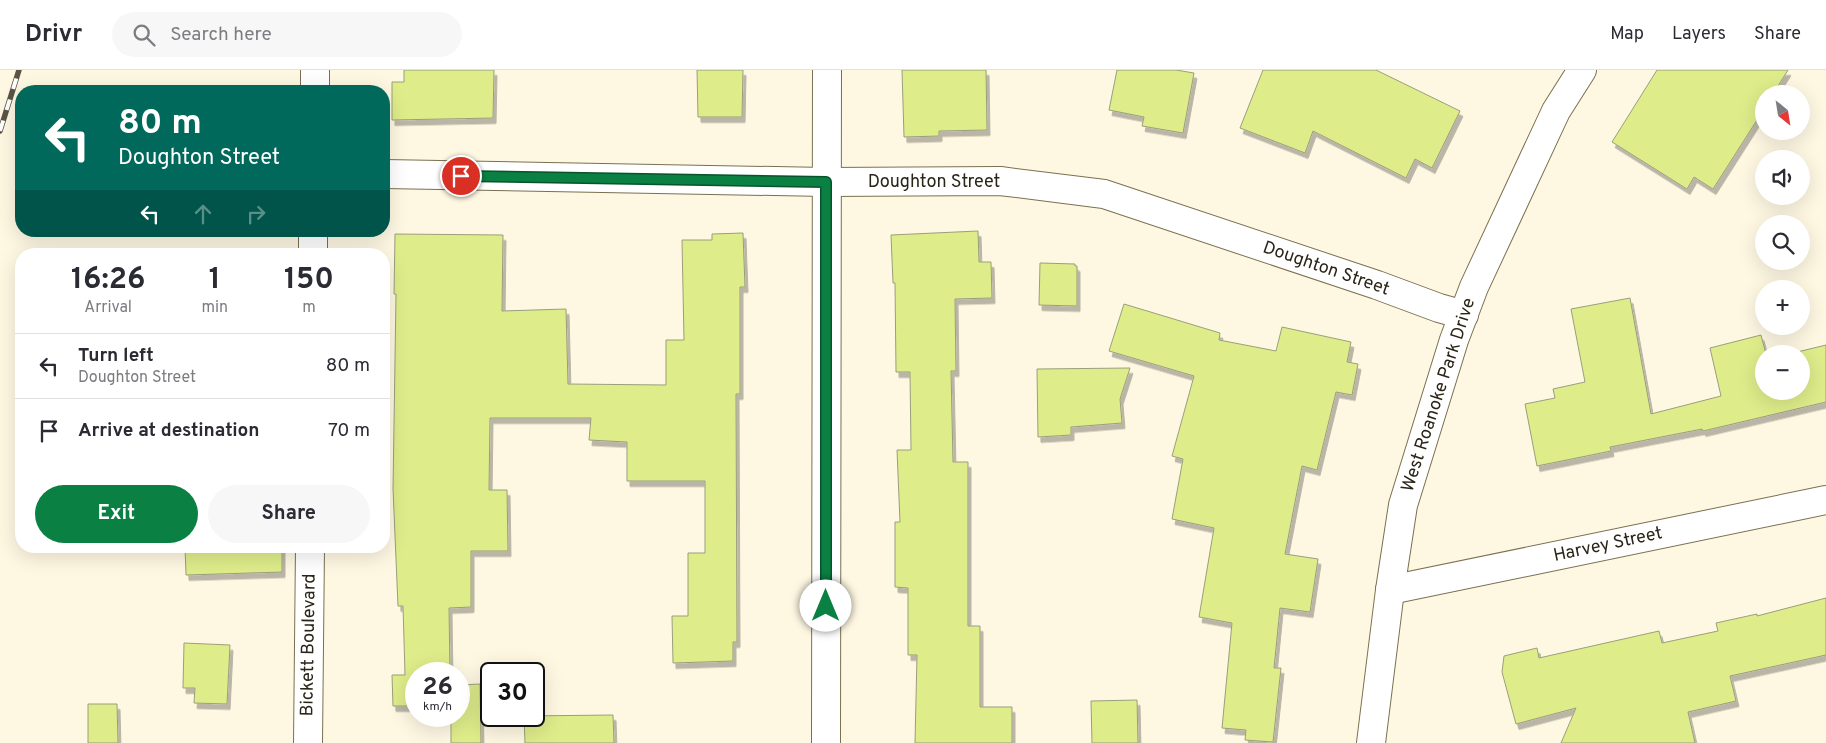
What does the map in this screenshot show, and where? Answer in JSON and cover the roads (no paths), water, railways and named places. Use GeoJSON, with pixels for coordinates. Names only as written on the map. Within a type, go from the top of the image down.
{"type":"FeatureCollection","features":[{"type":"Feature","properties":{"kind":"street"},"geometry":{"type":"LineString","coordinates":[[315,70],[315,85]]}},
{"type":"Feature","properties":{"kind":"street"},"geometry":{"type":"LineString","coordinates":[[826,743],[827,70]]}},
{"type":"Feature","properties":{"kind":"street","name":"West Roanoke Park Drive"},"geometry":{"type":"LineString","coordinates":[[1370,743],[1403,504],[1454,340],[1474,287],[1556,111],[1582,70]]}},
{"type":"Feature","properties":{"kind":"street","name":"Doughton Street"},"geometry":{"type":"LineString","coordinates":[[390,174],[826,182],[1000,181],[1104,194],[1464,315]]}},
{"type":"Feature","properties":{"kind":"street","name":"Harvey Street"},"geometry":{"type":"LineString","coordinates":[[1390,590],[1826,500]]}},
{"type":"Feature","properties":{"kind":"street","name":"Bickett Boulevard"},"geometry":{"type":"LineString","coordinates":[[308,743],[310,553]]}},
{"type":"Feature","properties":{"kind":"railway"},"geometry":{"type":"LineString","coordinates":[[0,131],[19,70]]}}]}
